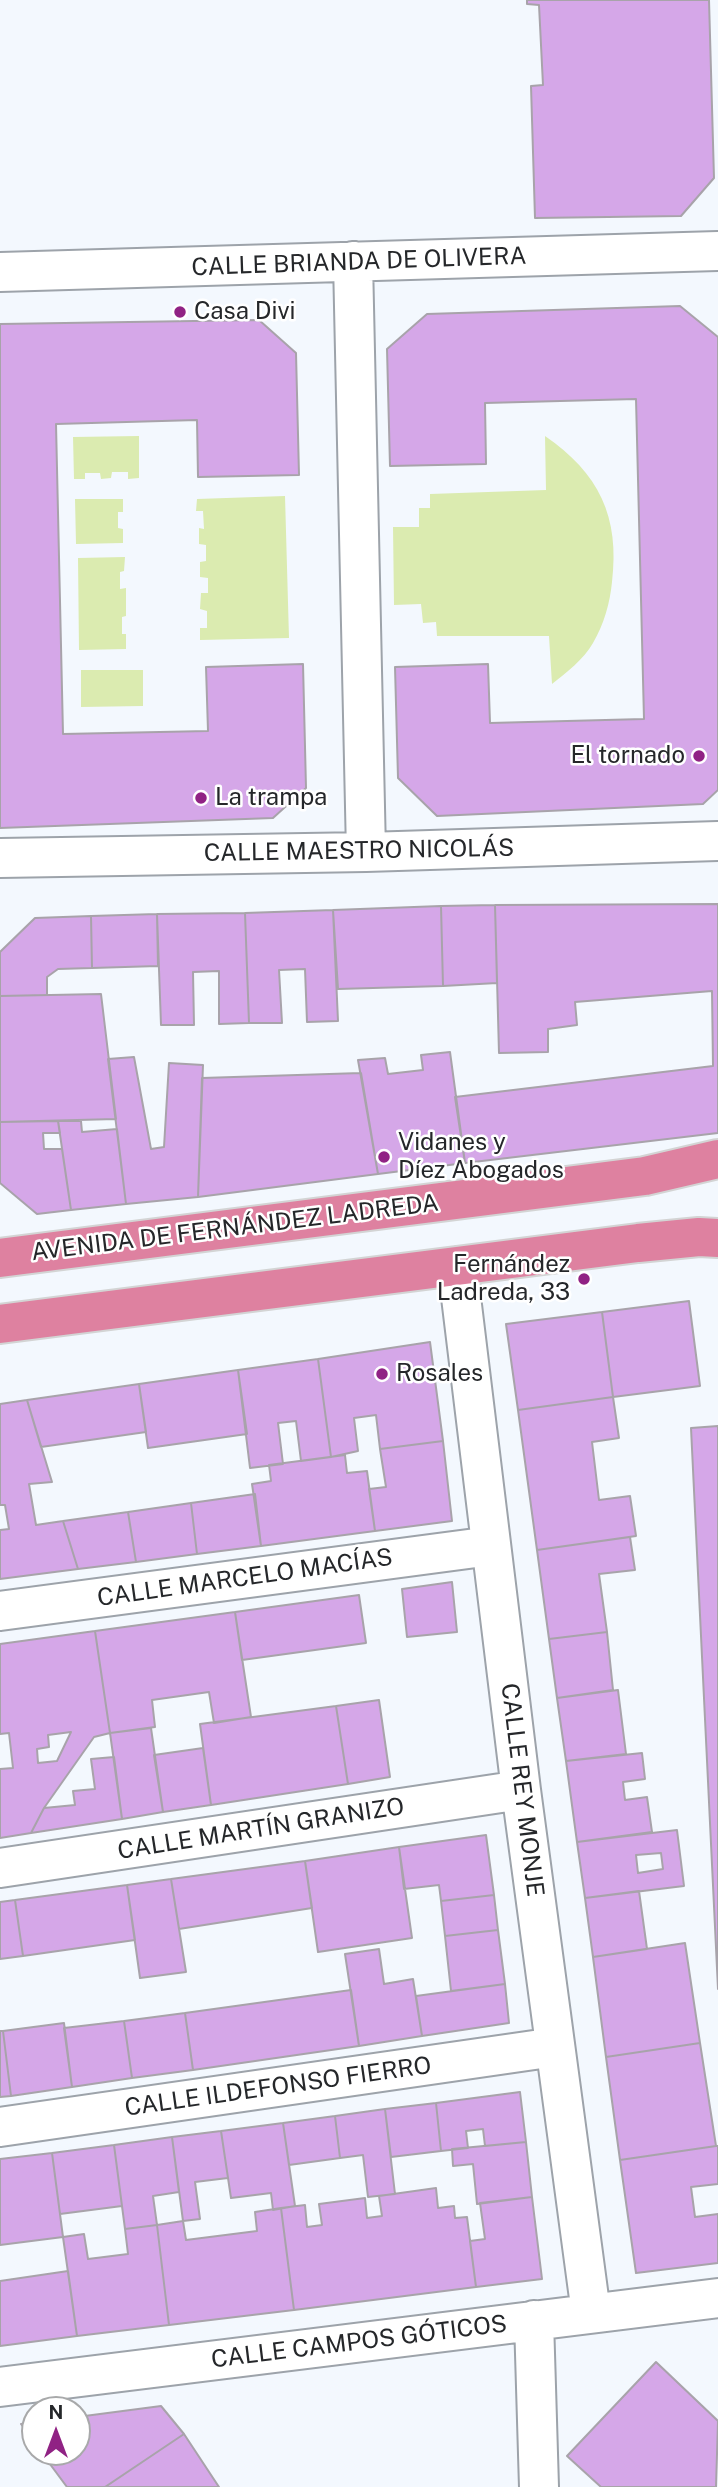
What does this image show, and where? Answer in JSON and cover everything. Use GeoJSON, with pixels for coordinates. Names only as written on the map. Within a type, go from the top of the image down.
{"type":"FeatureCollection","features":[{"type":"Feature","properties":{"kind":"highway","name":"AVENIDA DE FERNÁNDEZ LADREDA"},"geometry":{"type":"LineString","coordinates":[[0,1258],[645,1176],[718,1159]]}},
{"type":"Feature","properties":{"kind":"highway"},"geometry":{"type":"LineString","coordinates":[[0,1324],[656,1241],[718,1238]]}},
{"type":"Feature","properties":{"kind":"street","name":"CALLE BRIANDA DE OLIVERA"},"geometry":{"type":"LineString","coordinates":[[0,272],[718,251]]}},
{"type":"Feature","properties":{"kind":"street"},"geometry":{"type":"LineString","coordinates":[[353,261],[366,852]]}},
{"type":"Feature","properties":{"kind":"street","name":"CALLE MAESTRO NICOLÁS"},"geometry":{"type":"LineString","coordinates":[[0,858],[366,852],[718,841]]}},
{"type":"Feature","properties":{"kind":"street","name":"CALLE REY MONJE"},"geometry":{"type":"LineString","coordinates":[[460,1266],[461,1297],[521,1790],[591,2313]]}},
{"type":"Feature","properties":{"kind":"street","name":"CALLE MARCELO MACÍAS"},"geometry":{"type":"LineString","coordinates":[[0,1611],[491,1546]]}},
{"type":"Feature","properties":{"kind":"street","name":"CALLE MARTÍN GRANIZO"},"geometry":{"type":"LineString","coordinates":[[0,1868],[521,1790]]}},
{"type":"Feature","properties":{"kind":"street","name":"CALLE ILDEFONSO FIERRO"},"geometry":{"type":"LineString","coordinates":[[0,2127],[555,2047]]}},
{"type":"Feature","properties":{"kind":"street","name":"CALLE CAMPOS GÓTICOS"},"geometry":{"type":"LineString","coordinates":[[0,2387],[718,2298]]}},
{"type":"Feature","properties":{"kind":"street"},"geometry":{"type":"LineString","coordinates":[[534,2320],[539,2487]]}},
{"type":"Feature","properties":{"kind":"green space"},"geometry":{"type":"Polygon","coordinates":[[[139,436],[139,478],[128,479],[128,472],[112,472],[111,478],[101,479],[100,473],[85,473],[85,479],[74,479],[73,437],[139,436]]]}},
{"type":"Feature","properties":{"kind":"green space"},"geometry":{"type":"Polygon","coordinates":[[[545,436],[579,465],[602,498],[609,517],[614,559],[610,598],[597,636],[580,660],[552,684],[549,636],[437,636],[436,622],[423,623],[421,604],[394,605],[393,527],[419,527],[419,508],[430,508],[430,494],[546,490],[545,436]]]}},
{"type":"Feature","properties":{"kind":"green space"},"geometry":{"type":"Polygon","coordinates":[[[285,496],[289,638],[200,640],[200,628],[207,628],[207,611],[200,609],[201,593],[208,593],[208,578],[200,577],[200,562],[206,561],[206,545],[199,544],[199,528],[204,529],[203,511],[196,511],[197,499],[285,496]]]}},
{"type":"Feature","properties":{"kind":"green space"},"geometry":{"type":"Polygon","coordinates":[[[75,499],[123,499],[123,512],[118,512],[118,528],[123,529],[123,543],[76,544],[75,499]]]}},
{"type":"Feature","properties":{"kind":"green space"},"geometry":{"type":"Polygon","coordinates":[[[125,557],[124,571],[120,572],[120,589],[126,588],[126,616],[122,617],[122,634],[126,634],[126,649],[79,650],[78,558],[125,557]]]}},
{"type":"Feature","properties":{"kind":"green space"},"geometry":{"type":"Polygon","coordinates":[[[81,670],[143,670],[143,706],[81,707],[81,670]]]}},
{"type":"Feature","properties":{"kind":"building"},"geometry":{"type":"Polygon","coordinates":[[[527,0],[709,0],[714,178],[681,216],[535,218],[531,86],[543,85],[539,5],[527,4],[527,0]]]}},
{"type":"Feature","properties":{"kind":"building"},"geometry":{"type":"Polygon","coordinates":[[[680,306],[718,337],[718,790],[703,804],[437,816],[398,778],[395,667],[488,664],[490,723],[644,719],[636,399],[485,403],[486,464],[390,466],[387,349],[427,314],[680,306]]]}},
{"type":"Feature","properties":{"kind":"building"},"geometry":{"type":"Polygon","coordinates":[[[259,320],[296,353],[299,475],[198,477],[197,420],[56,424],[63,734],[208,731],[206,667],[303,664],[306,788],[273,818],[0,828],[0,324],[259,320]]]}},
{"type":"Feature","properties":{"kind":"building"},"geometry":{"type":"Polygon","coordinates":[[[718,904],[718,1133],[465,1163],[455,1097],[713,1066],[712,991],[575,1002],[577,1025],[548,1029],[548,1052],[499,1053],[495,905],[718,904]]]}},
{"type":"Feature","properties":{"kind":"building"},"geometry":{"type":"Polygon","coordinates":[[[495,905],[497,983],[443,986],[441,906],[495,905]]]}},
{"type":"Feature","properties":{"kind":"building"},"geometry":{"type":"Polygon","coordinates":[[[441,906],[443,986],[338,989],[333,910],[441,906]]]}},
{"type":"Feature","properties":{"kind":"building"},"geometry":{"type":"Polygon","coordinates":[[[333,910],[338,1021],[307,1022],[305,969],[279,970],[282,1023],[249,1023],[245,913],[333,910]]]}},
{"type":"Feature","properties":{"kind":"building"},"geometry":{"type":"Polygon","coordinates":[[[245,913],[249,1023],[219,1024],[219,971],[193,972],[194,1025],[161,1025],[157,914],[245,913]]]}},
{"type":"Feature","properties":{"kind":"building"},"geometry":{"type":"Polygon","coordinates":[[[157,914],[158,966],[92,968],[91,916],[157,914]]]}},
{"type":"Feature","properties":{"kind":"building"},"geometry":{"type":"Polygon","coordinates":[[[91,916],[92,968],[58,969],[47,977],[47,995],[0,996],[0,952],[35,918],[91,916]]]}},
{"type":"Feature","properties":{"kind":"building"},"geometry":{"type":"Polygon","coordinates":[[[101,994],[116,1119],[0,1122],[0,996],[101,994]]]}},
{"type":"Feature","properties":{"kind":"building"},"geometry":{"type":"Polygon","coordinates":[[[450,1052],[465,1163],[378,1174],[358,1060],[385,1058],[388,1074],[423,1070],[421,1055],[450,1052]]]}},
{"type":"Feature","properties":{"kind":"building"},"geometry":{"type":"Polygon","coordinates":[[[134,1057],[151,1149],[164,1147],[169,1063],[203,1065],[198,1197],[126,1204],[108,1059],[134,1057]]]}},
{"type":"Feature","properties":{"kind":"building"},"geometry":{"type":"Polygon","coordinates":[[[361,1073],[378,1174],[198,1197],[202,1078],[361,1073]]]}},
{"type":"Feature","properties":{"kind":"building"},"geometry":{"type":"Polygon","coordinates":[[[58,1121],[60,1133],[43,1133],[44,1149],[62,1149],[71,1210],[37,1214],[0,1183],[0,1122],[58,1121]]]}},
{"type":"Feature","properties":{"kind":"building"},"geometry":{"type":"Polygon","coordinates":[[[58,1121],[81,1121],[82,1132],[117,1129],[126,1204],[71,1210],[58,1121]]]}},
{"type":"Feature","properties":{"kind":"building"},"geometry":{"type":"Polygon","coordinates":[[[689,1301],[700,1386],[613,1397],[602,1312],[689,1301]]]}},
{"type":"Feature","properties":{"kind":"building"},"geometry":{"type":"Polygon","coordinates":[[[602,1312],[613,1397],[518,1410],[506,1324],[602,1312]]]}},
{"type":"Feature","properties":{"kind":"building"},"geometry":{"type":"Polygon","coordinates":[[[430,1342],[443,1441],[380,1449],[376,1415],[354,1418],[358,1451],[331,1457],[318,1359],[430,1342]]]}},
{"type":"Feature","properties":{"kind":"building"},"geometry":{"type":"Polygon","coordinates":[[[318,1359],[331,1457],[301,1461],[296,1421],[278,1423],[283,1464],[250,1468],[238,1370],[318,1359]]]}},
{"type":"Feature","properties":{"kind":"building"},"geometry":{"type":"Polygon","coordinates":[[[238,1370],[247,1434],[148,1448],[139,1384],[238,1370]]]}},
{"type":"Feature","properties":{"kind":"building"},"geometry":{"type":"Polygon","coordinates":[[[139,1384],[146,1432],[41,1447],[27,1400],[139,1384]]]}},
{"type":"Feature","properties":{"kind":"building"},"geometry":{"type":"Polygon","coordinates":[[[613,1397],[619,1438],[592,1442],[599,1500],[630,1496],[636,1536],[537,1550],[518,1410],[613,1397]]]}},
{"type":"Feature","properties":{"kind":"building"},"geometry":{"type":"Polygon","coordinates":[[[27,1400],[52,1482],[29,1484],[36,1525],[63,1521],[78,1569],[0,1579],[0,1530],[9,1529],[5,1505],[0,1505],[0,1404],[27,1400]]]}},
{"type":"Feature","properties":{"kind":"building"},"geometry":{"type":"Polygon","coordinates":[[[718,1426],[718,1989],[691,1428],[718,1426]]]}},
{"type":"Feature","properties":{"kind":"building"},"geometry":{"type":"Polygon","coordinates":[[[443,1441],[452,1521],[375,1531],[369,1489],[386,1487],[380,1449],[443,1441]]]}},
{"type":"Feature","properties":{"kind":"building"},"geometry":{"type":"Polygon","coordinates":[[[345,1455],[347,1473],[367,1471],[375,1531],[261,1546],[252,1484],[271,1481],[269,1465],[345,1455]]]}},
{"type":"Feature","properties":{"kind":"building"},"geometry":{"type":"Polygon","coordinates":[[[255,1494],[261,1546],[197,1554],[191,1503],[255,1494]]]}},
{"type":"Feature","properties":{"kind":"building"},"geometry":{"type":"Polygon","coordinates":[[[191,1503],[197,1554],[136,1562],[128,1512],[191,1503]]]}},
{"type":"Feature","properties":{"kind":"building"},"geometry":{"type":"Polygon","coordinates":[[[128,1512],[136,1562],[78,1569],[63,1521],[128,1512]]]}},
{"type":"Feature","properties":{"kind":"building"},"geometry":{"type":"Polygon","coordinates":[[[630,1537],[635,1570],[599,1574],[607,1632],[549,1639],[537,1550],[630,1537]]]}},
{"type":"Feature","properties":{"kind":"building"},"geometry":{"type":"Polygon","coordinates":[[[452,1582],[457,1632],[407,1637],[402,1589],[452,1582]]]}},
{"type":"Feature","properties":{"kind":"building"},"geometry":{"type":"Polygon","coordinates":[[[359,1595],[366,1643],[242,1660],[235,1612],[359,1595]]]}},
{"type":"Feature","properties":{"kind":"building"},"geometry":{"type":"Polygon","coordinates":[[[235,1612],[251,1717],[214,1723],[209,1692],[152,1700],[155,1727],[110,1733],[95,1631],[235,1612]]]}},
{"type":"Feature","properties":{"kind":"building"},"geometry":{"type":"Polygon","coordinates":[[[95,1631],[110,1733],[94,1737],[44,1808],[31,1833],[0,1838],[0,1769],[13,1768],[9,1733],[0,1734],[0,1644],[95,1631]],[[71,1732],[48,1735],[49,1747],[37,1749],[38,1763],[57,1761],[71,1732]]]}},
{"type":"Feature","properties":{"kind":"building"},"geometry":{"type":"Polygon","coordinates":[[[607,1632],[613,1690],[557,1698],[549,1639],[607,1632]]]}},
{"type":"Feature","properties":{"kind":"building"},"geometry":{"type":"Polygon","coordinates":[[[618,1690],[626,1754],[566,1761],[557,1698],[618,1690]]]}},
{"type":"Feature","properties":{"kind":"building"},"geometry":{"type":"Polygon","coordinates":[[[379,1700],[390,1777],[348,1784],[336,1706],[379,1700]]]}},
{"type":"Feature","properties":{"kind":"building"},"geometry":{"type":"Polygon","coordinates":[[[336,1706],[348,1784],[211,1805],[200,1724],[336,1706]]]}},
{"type":"Feature","properties":{"kind":"building"},"geometry":{"type":"Polygon","coordinates":[[[151,1728],[163,1812],[122,1819],[110,1733],[151,1728]]]}},
{"type":"Feature","properties":{"kind":"building"},"geometry":{"type":"Polygon","coordinates":[[[203,1748],[211,1805],[163,1812],[154,1755],[203,1748]]]}},
{"type":"Feature","properties":{"kind":"building"},"geometry":{"type":"Polygon","coordinates":[[[642,1753],[645,1779],[623,1782],[625,1800],[647,1797],[652,1832],[577,1842],[566,1761],[642,1753]]]}},
{"type":"Feature","properties":{"kind":"building"},"geometry":{"type":"Polygon","coordinates":[[[114,1757],[122,1819],[31,1833],[44,1808],[75,1805],[73,1791],[95,1789],[91,1759],[114,1757]]]}},
{"type":"Feature","properties":{"kind":"building"},"geometry":{"type":"Polygon","coordinates":[[[677,1830],[684,1886],[585,1898],[577,1842],[677,1830]],[[661,1853],[636,1855],[638,1873],[663,1869],[661,1853]]]}},
{"type":"Feature","properties":{"kind":"building"},"geometry":{"type":"Polygon","coordinates":[[[486,1835],[494,1895],[441,1901],[439,1885],[404,1889],[399,1847],[486,1835]]]}},
{"type":"Feature","properties":{"kind":"building"},"geometry":{"type":"Polygon","coordinates":[[[399,1847],[412,1938],[318,1952],[305,1861],[399,1847]]]}},
{"type":"Feature","properties":{"kind":"building"},"geometry":{"type":"Polygon","coordinates":[[[305,1861],[312,1908],[179,1929],[171,1879],[305,1861]]]}},
{"type":"Feature","properties":{"kind":"building"},"geometry":{"type":"Polygon","coordinates":[[[171,1879],[186,1972],[140,1978],[127,1885],[171,1879]]]}},
{"type":"Feature","properties":{"kind":"building"},"geometry":{"type":"Polygon","coordinates":[[[127,1885],[135,1940],[23,1956],[15,1900],[127,1885]]]}},
{"type":"Feature","properties":{"kind":"building"},"geometry":{"type":"Polygon","coordinates":[[[639,1891],[647,1949],[593,1957],[585,1898],[639,1891]]]}},
{"type":"Feature","properties":{"kind":"building"},"geometry":{"type":"Polygon","coordinates":[[[494,1895],[498,1930],[445,1936],[441,1901],[494,1895]]]}},
{"type":"Feature","properties":{"kind":"building"},"geometry":{"type":"Polygon","coordinates":[[[15,1900],[23,1956],[0,1959],[0,1902],[15,1900]]]}},
{"type":"Feature","properties":{"kind":"building"},"geometry":{"type":"Polygon","coordinates":[[[498,1930],[505,1984],[451,1991],[445,1936],[498,1930]]]}},
{"type":"Feature","properties":{"kind":"building"},"geometry":{"type":"Polygon","coordinates":[[[685,1943],[700,2043],[606,2057],[593,1957],[685,1943]]]}},
{"type":"Feature","properties":{"kind":"building"},"geometry":{"type":"Polygon","coordinates":[[[379,1949],[384,1984],[413,1979],[422,2036],[359,2046],[345,1954],[379,1949]]]}},
{"type":"Feature","properties":{"kind":"building"},"geometry":{"type":"Polygon","coordinates":[[[505,1984],[509,2023],[422,2036],[416,1996],[505,1984]]]}},
{"type":"Feature","properties":{"kind":"building"},"geometry":{"type":"Polygon","coordinates":[[[351,1990],[359,2046],[193,2070],[185,2013],[351,1990]]]}},
{"type":"Feature","properties":{"kind":"building"},"geometry":{"type":"Polygon","coordinates":[[[185,2013],[193,2070],[132,2078],[124,2021],[185,2013]]]}},
{"type":"Feature","properties":{"kind":"building"},"geometry":{"type":"Polygon","coordinates":[[[124,2021],[132,2078],[72,2087],[64,2028],[124,2021]]]}},
{"type":"Feature","properties":{"kind":"building"},"geometry":{"type":"Polygon","coordinates":[[[64,2023],[72,2087],[11,2096],[3,2031],[64,2023]]]}},
{"type":"Feature","properties":{"kind":"building"},"geometry":{"type":"Polygon","coordinates":[[[0,2031],[3,2031],[11,2096],[0,2097],[0,2031]]]}},
{"type":"Feature","properties":{"kind":"building"},"geometry":{"type":"Polygon","coordinates":[[[700,2043],[716,2146],[620,2160],[606,2057],[700,2043]]]}},
{"type":"Feature","properties":{"kind":"building"},"geometry":{"type":"Polygon","coordinates":[[[520,2092],[526,2142],[485,2146],[483,2129],[466,2131],[468,2148],[441,2151],[436,2103],[520,2092]]]}},
{"type":"Feature","properties":{"kind":"building"},"geometry":{"type":"Polygon","coordinates":[[[436,2103],[441,2151],[391,2157],[385,2109],[436,2103]]]}},
{"type":"Feature","properties":{"kind":"building"},"geometry":{"type":"Polygon","coordinates":[[[385,2109],[395,2194],[368,2197],[363,2155],[340,2158],[335,2116],[385,2109]]]}},
{"type":"Feature","properties":{"kind":"building"},"geometry":{"type":"Polygon","coordinates":[[[335,2116],[340,2158],[289,2165],[283,2123],[335,2116]]]}},
{"type":"Feature","properties":{"kind":"building"},"geometry":{"type":"Polygon","coordinates":[[[283,2123],[295,2206],[273,2210],[271,2193],[231,2198],[221,2131],[283,2123]]]}},
{"type":"Feature","properties":{"kind":"building"},"geometry":{"type":"Polygon","coordinates":[[[221,2131],[228,2178],[195,2182],[200,2219],[183,2221],[172,2137],[221,2131]]]}},
{"type":"Feature","properties":{"kind":"building"},"geometry":{"type":"Polygon","coordinates":[[[172,2137],[179,2192],[153,2196],[157,2225],[125,2229],[114,2145],[172,2137]]]}},
{"type":"Feature","properties":{"kind":"building"},"geometry":{"type":"Polygon","coordinates":[[[526,2142],[532,2197],[477,2204],[473,2164],[453,2166],[452,2149],[526,2142]]]}},
{"type":"Feature","properties":{"kind":"building"},"geometry":{"type":"Polygon","coordinates":[[[114,2145],[122,2206],[60,2214],[52,2153],[114,2145]]]}},
{"type":"Feature","properties":{"kind":"building"},"geometry":{"type":"Polygon","coordinates":[[[718,2146],[718,2184],[691,2187],[695,2217],[718,2214],[718,2263],[636,2273],[620,2160],[718,2146]]]}},
{"type":"Feature","properties":{"kind":"building"},"geometry":{"type":"Polygon","coordinates":[[[52,2153],[63,2237],[0,2245],[0,2159],[52,2153]]]}},
{"type":"Feature","properties":{"kind":"building"},"geometry":{"type":"Polygon","coordinates":[[[436,2188],[438,2208],[454,2206],[455,2218],[467,2217],[476,2287],[294,2310],[281,2208],[305,2205],[307,2227],[322,2225],[319,2204],[365,2198],[367,2218],[382,2216],[379,2196],[436,2188]]]}},
{"type":"Feature","properties":{"kind":"building"},"geometry":{"type":"Polygon","coordinates":[[[532,2197],[542,2279],[476,2287],[470,2241],[485,2239],[480,2203],[532,2197]]]}},
{"type":"Feature","properties":{"kind":"building"},"geometry":{"type":"Polygon","coordinates":[[[281,2208],[294,2310],[169,2325],[157,2225],[183,2221],[186,2240],[257,2231],[255,2212],[281,2208]]]}},
{"type":"Feature","properties":{"kind":"building"},"geometry":{"type":"Polygon","coordinates":[[[157,2225],[169,2325],[77,2336],[63,2237],[84,2234],[88,2259],[128,2254],[125,2229],[157,2225]]]}},
{"type":"Feature","properties":{"kind":"building"},"geometry":{"type":"Polygon","coordinates":[[[68,2271],[77,2336],[0,2346],[0,2281],[68,2271]]]}},
{"type":"Feature","properties":{"kind":"building"},"geometry":{"type":"Polygon","coordinates":[[[656,2362],[718,2421],[716,2487],[601,2487],[567,2456],[656,2362]]]}},
{"type":"Feature","properties":{"kind":"building"},"geometry":{"type":"Polygon","coordinates":[[[161,2406],[184,2434],[105,2487],[67,2487],[51,2466],[91,2466],[91,2415],[161,2406]]]}},
{"type":"Feature","properties":{"kind":"building"},"geometry":{"type":"Polygon","coordinates":[[[184,2434],[219,2487],[105,2487],[184,2434]]]}},
{"type":"Feature","properties":{"kind":"place","name":"Casa Divi"},"geometry":{"type":"Point","coordinates":[180,312]}},
{"type":"Feature","properties":{"kind":"place","name":"El tornado"},"geometry":{"type":"Point","coordinates":[699,756]}},
{"type":"Feature","properties":{"kind":"place","name":"La trampa"},"geometry":{"type":"Point","coordinates":[201,798]}},
{"type":"Feature","properties":{"kind":"place","name":"Vidanes y Díez Abogados"},"geometry":{"type":"Point","coordinates":[384,1157]}},
{"type":"Feature","properties":{"kind":"place","name":"Fernández Ladreda, 33"},"geometry":{"type":"Point","coordinates":[584,1279]}},
{"type":"Feature","properties":{"kind":"place","name":"Rosales"},"geometry":{"type":"Point","coordinates":[382,1374]}}]}
